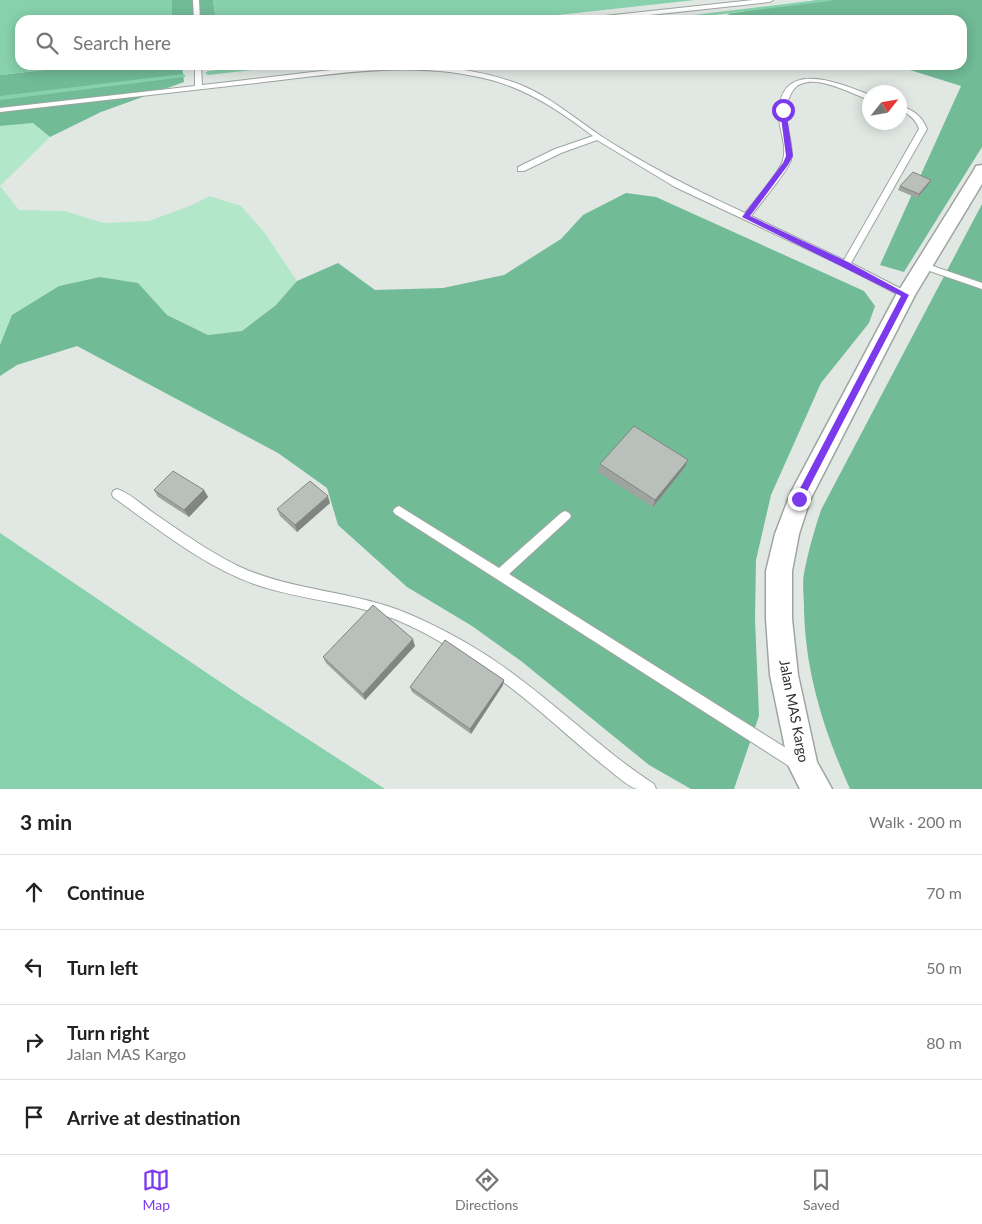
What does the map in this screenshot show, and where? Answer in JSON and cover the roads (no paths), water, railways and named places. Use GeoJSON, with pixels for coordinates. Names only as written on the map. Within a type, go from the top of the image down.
{"type":"FeatureCollection","features":[{"type":"Feature","properties":{"kind":"street","name":"Jalan MAS Kargo"},"geometry":{"type":"LineString","coordinates":[[817,789],[804,768],[784,675],[779,619],[779,572],[787,534],[799,499],[906,295],[982,170]]}},
{"type":"Feature","properties":{"kind":"lane"},"geometry":{"type":"LineString","coordinates":[[196,0],[197,15]]}},
{"type":"Feature","properties":{"kind":"lane"},"geometry":{"type":"LineString","coordinates":[[632,15],[770,0]]}},
{"type":"Feature","properties":{"kind":"lane"},"geometry":{"type":"LineString","coordinates":[[198,70],[199,88]]}},
{"type":"Feature","properties":{"kind":"lane"},"geometry":{"type":"LineString","coordinates":[[0,110],[351,70]]}},
{"type":"Feature","properties":{"kind":"lane"},"geometry":{"type":"LineString","coordinates":[[440,70],[516,86],[562,110],[598,137],[678,185],[846,264],[906,295]]}},
{"type":"Feature","properties":{"kind":"lane"},"geometry":{"type":"LineString","coordinates":[[746,217],[790,156],[783,110],[785,98],[794,84],[802,80],[820,80],[862,95]]}},
{"type":"Feature","properties":{"kind":"lane"},"geometry":{"type":"LineString","coordinates":[[846,264],[923,129],[921,121],[907,112]]}},
{"type":"Feature","properties":{"kind":"lane"},"geometry":{"type":"LineString","coordinates":[[521,169],[558,151],[598,137]]}},
{"type":"Feature","properties":{"kind":"lane"},"geometry":{"type":"LineString","coordinates":[[924,266],[982,286]]}},
{"type":"Feature","properties":{"kind":"lane"},"geometry":{"type":"LineString","coordinates":[[118,494],[190,544],[242,573],[277,586],[387,610],[460,646],[527,692],[623,773],[650,789]]}},
{"type":"Feature","properties":{"kind":"lane"},"geometry":{"type":"LineString","coordinates":[[399,511],[804,768]]}},
{"type":"Feature","properties":{"kind":"lane"},"geometry":{"type":"LineString","coordinates":[[500,575],[565,516]]}},
{"type":"Feature","properties":{"kind":"waterway"},"geometry":{"type":"LineString","coordinates":[[702,15],[830,0]]}},
{"type":"Feature","properties":{"kind":"waterway"},"geometry":{"type":"LineString","coordinates":[[208,73],[234,70]]}},
{"type":"Feature","properties":{"kind":"waterway"},"geometry":{"type":"LineString","coordinates":[[0,98],[183,76]]}}]}
